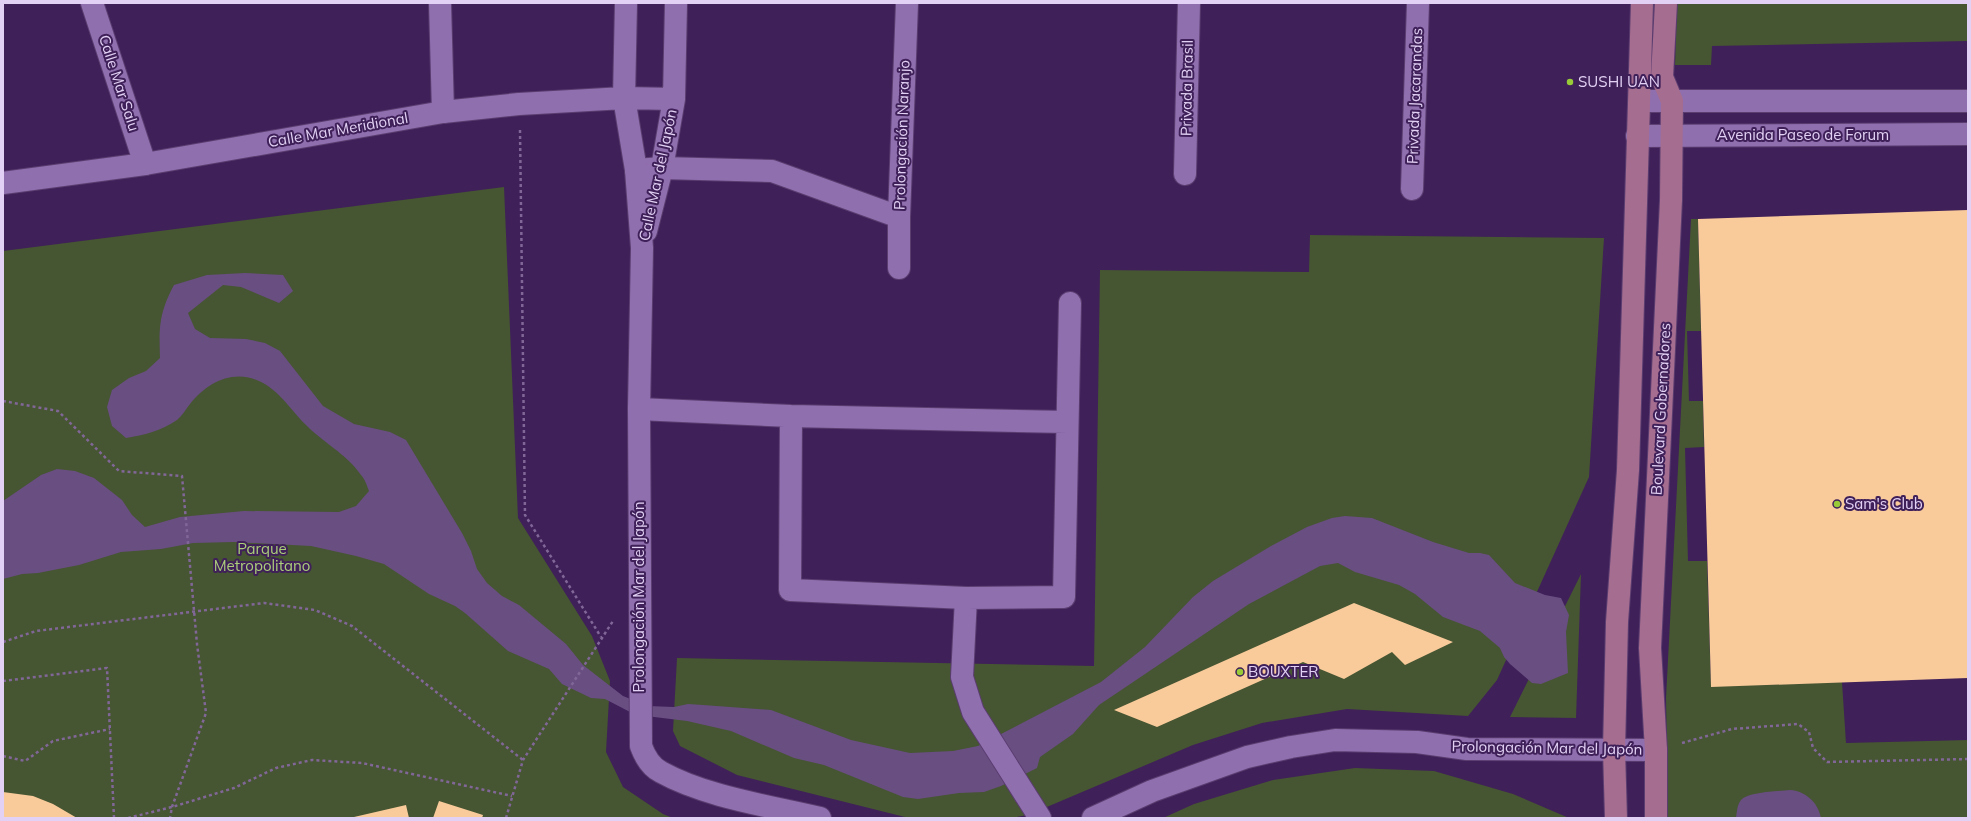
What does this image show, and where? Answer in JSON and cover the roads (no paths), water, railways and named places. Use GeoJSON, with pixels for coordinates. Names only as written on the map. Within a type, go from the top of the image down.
{"type":"FeatureCollection","features":[{"type":"Feature","properties":{"kind":"main road","name":"Boulevard Gobernadores"},"geometry":{"type":"LineString","coordinates":[[1616,818],[1614,750],[1617,622],[1628,470],[1642,3]]}},
{"type":"Feature","properties":{"kind":"main road","name":"Boulevard Gobernadores"},"geometry":{"type":"LineString","coordinates":[[1656,818],[1656,750],[1650,648],[1671,200],[1672,101],[1662,77],[1666,3]]}},
{"type":"Feature","properties":{"kind":"street","name":"Calle Mar Salu"},"geometry":{"type":"LineString","coordinates":[[92,3],[145,164]]}},
{"type":"Feature","properties":{"kind":"street"},"geometry":{"type":"LineString","coordinates":[[440,3],[442,112]]}},
{"type":"Feature","properties":{"kind":"street","name":"Calle Mar del Japón"},"geometry":{"type":"LineString","coordinates":[[626,3],[624,98],[636,170],[642,248]]}},
{"type":"Feature","properties":{"kind":"street","name":"Calle Mar del Japón"},"geometry":{"type":"LineString","coordinates":[[642,248],[662,168],[674,99],[676,3]]}},
{"type":"Feature","properties":{"kind":"street","name":"Prolongación Naranjo"},"geometry":{"type":"LineString","coordinates":[[899,268],[899,217],[907,3]]}},
{"type":"Feature","properties":{"kind":"street","name":"Privada Brasil"},"geometry":{"type":"LineString","coordinates":[[1185,174],[1189,3]]}},
{"type":"Feature","properties":{"kind":"street","name":"Privada Jacarandas"},"geometry":{"type":"LineString","coordinates":[[1412,189],[1418,3]]}},
{"type":"Feature","properties":{"kind":"street","name":"Calle Mar Meridional"},"geometry":{"type":"LineString","coordinates":[[3,183],[145,164],[442,112],[519,104],[624,98],[674,99]]}},
{"type":"Feature","properties":{"kind":"street"},"geometry":{"type":"LineString","coordinates":[[1640,101],[1968,101]]}},
{"type":"Feature","properties":{"kind":"street","name":"Avenida Paseo de Forum"},"geometry":{"type":"LineString","coordinates":[[1637,136],[1968,134]]}},
{"type":"Feature","properties":{"kind":"street"},"geometry":{"type":"LineString","coordinates":[[636,170],[662,168],[772,171],[899,217]]}},
{"type":"Feature","properties":{"kind":"street","name":"Prolongación Mar del Japón"},"geometry":{"type":"LineString","coordinates":[[642,248],[639,409],[641,746],[644,754],[660,772],[712,792],[820,818]]}},
{"type":"Feature","properties":{"kind":"street"},"geometry":{"type":"LineString","coordinates":[[791,416],[790,590],[966,598],[1064,597],[1070,303]]}},
{"type":"Feature","properties":{"kind":"street"},"geometry":{"type":"LineString","coordinates":[[639,409],[791,416],[1067,422]]}},
{"type":"Feature","properties":{"kind":"street"},"geometry":{"type":"LineString","coordinates":[[966,598],[962,677],[973,712],[1025,792],[1040,818]]}},
{"type":"Feature","properties":{"kind":"street","name":"Prolongación Mar del Japón"},"geometry":{"type":"LineString","coordinates":[[1093,818],[1152,791],[1247,757],[1292,747],[1335,740],[1417,742],[1467,749],[1656,750]]}},
{"type":"Feature","properties":{"kind":"place","name":"SUSHI UAN"},"geometry":{"type":"Point","coordinates":[1570,82]}},
{"type":"Feature","properties":{"kind":"place","name":"Sam's Club"},"geometry":{"type":"Point","coordinates":[1837,504]}},
{"type":"Feature","properties":{"kind":"place","name":"BOUXTER"},"geometry":{"type":"Point","coordinates":[1240,672]}},
{"type":"Feature","properties":{"kind":"park label","name":"Parque Metropolitano"},"geometry":{"type":"Point","coordinates":[262,558]}}]}
